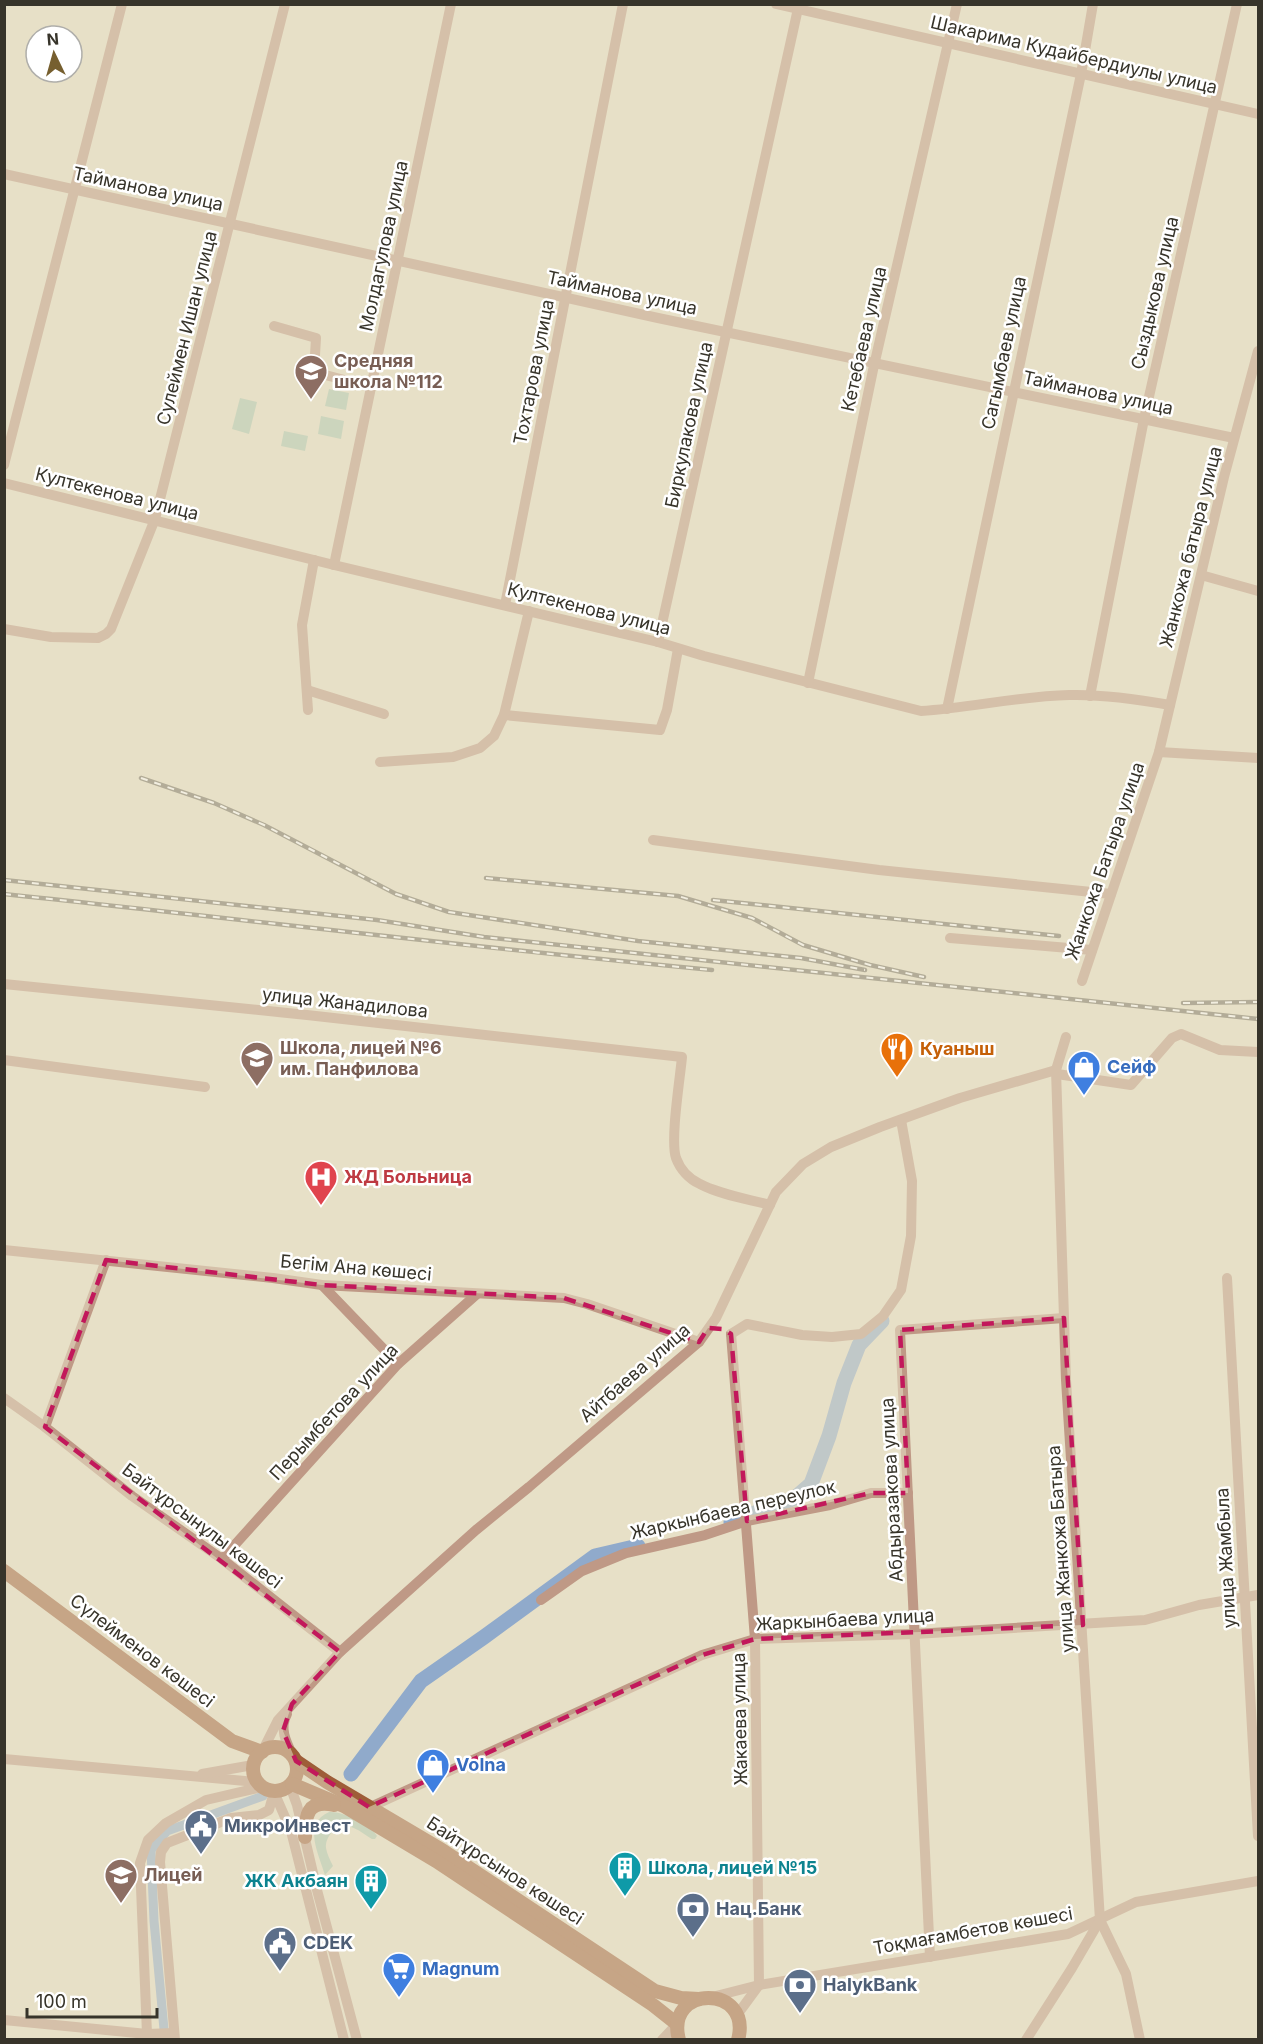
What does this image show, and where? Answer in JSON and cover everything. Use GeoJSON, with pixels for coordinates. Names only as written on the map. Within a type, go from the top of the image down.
{"type":"FeatureCollection","features":[{"type":"Feature","properties":{"kind":"main road","name":"Сүлейменов көшесі"},"geometry":{"type":"LineString","coordinates":[[4,1571],[232,1740],[262,1752]]}},
{"type":"Feature","properties":{"kind":"main road"},"geometry":{"type":"LineString","coordinates":[[274,1747],[288,1751],[294,1758],[297,1773],[291,1785],[264,1787],[253,1771],[253,1765],[262,1752],[274,1747]]}},
{"type":"Feature","properties":{"kind":"main road","name":"Байтұрсынов көшесі"},"geometry":{"type":"LineString","coordinates":[[294,1758],[364,1811],[644,1999],[677,2024]]}},
{"type":"Feature","properties":{"kind":"main road","name":"Байтұрсынов көшесі"},"geometry":{"type":"LineString","coordinates":[[291,1785],[364,1811],[442,1850],[655,1991],[681,1998],[705,1998]]}},
{"type":"Feature","properties":{"kind":"main road"},"geometry":{"type":"LineString","coordinates":[[305,1837],[306,1818],[311,1808],[321,1803],[345,1806]]}},
{"type":"Feature","properties":{"kind":"main road"},"geometry":{"type":"LineString","coordinates":[[679,2040],[677,2024],[684,2008],[705,1998],[722,2000],[731,2006],[748,2040]]}},
{"type":"Feature","properties":{"kind":"main road"},"geometry":{"type":"LineString","coordinates":[[738,2018],[740,2029],[738,2040]]}},
{"type":"Feature","properties":{"kind":"street"},"geometry":{"type":"LineString","coordinates":[[4,465],[122,4]]}},
{"type":"Feature","properties":{"kind":"street","name":"Сулеймен Ишан улица"},"geometry":{"type":"LineString","coordinates":[[4,628],[51,637],[98,638],[111,629],[155,519],[285,4]]}},
{"type":"Feature","properties":{"kind":"street","name":"Молдагулова улица"},"geometry":{"type":"LineString","coordinates":[[334,565],[451,4]]}},
{"type":"Feature","properties":{"kind":"street","name":"Тохтарова улица"},"geometry":{"type":"LineString","coordinates":[[505,605],[623,4]]}},
{"type":"Feature","properties":{"kind":"street","name":"Шакарима Кудайбердиулы улица"},"geometry":{"type":"LineString","coordinates":[[777,4],[1258,114]]}},
{"type":"Feature","properties":{"kind":"street","name":"Кетебаева улица"},"geometry":{"type":"LineString","coordinates":[[808,683],[875,363],[957,4]]}},
{"type":"Feature","properties":{"kind":"street","name":"Сагымбаев улица"},"geometry":{"type":"LineString","coordinates":[[947,709],[1094,4]]}},
{"type":"Feature","properties":{"kind":"street","name":"Сыздыкова улица"},"geometry":{"type":"LineString","coordinates":[[1090,696],[1144,419],[1237,4]]}},
{"type":"Feature","properties":{"kind":"street","name":"Биркулакова улица"},"geometry":{"type":"LineString","coordinates":[[658,642],[798,7]]}},
{"type":"Feature","properties":{"kind":"street","name":"Тайманова улица"},"geometry":{"type":"LineString","coordinates":[[4,174],[566,298],[1234,438]]}},
{"type":"Feature","properties":{"kind":"street"},"geometry":{"type":"LineString","coordinates":[[274,326],[316,338],[314,372],[371,387]]}},
{"type":"Feature","properties":{"kind":"street","name":"Жанкожа батыра улица"},"geometry":{"type":"LineString","coordinates":[[1159,752],[1234,438],[1258,351]]}},
{"type":"Feature","properties":{"kind":"street","name":"Култекенова улица"},"geometry":{"type":"LineString","coordinates":[[4,483],[658,642],[921,711],[1068,695],[1118,697],[1170,705]]}},
{"type":"Feature","properties":{"kind":"street"},"geometry":{"type":"LineString","coordinates":[[308,710],[302,625],[314,560]]}},
{"type":"Feature","properties":{"kind":"street"},"geometry":{"type":"LineString","coordinates":[[1201,575],[1258,591]]}},
{"type":"Feature","properties":{"kind":"street"},"geometry":{"type":"LineString","coordinates":[[380,762],[453,757],[480,748],[494,736],[504,716],[529,611]]}},
{"type":"Feature","properties":{"kind":"street"},"geometry":{"type":"LineString","coordinates":[[504,716],[660,730],[667,710],[678,649]]}},
{"type":"Feature","properties":{"kind":"street"},"geometry":{"type":"LineString","coordinates":[[308,690],[384,714]]}},
{"type":"Feature","properties":{"kind":"street"},"geometry":{"type":"LineString","coordinates":[[1159,752],[1258,758]]}},
{"type":"Feature","properties":{"kind":"street","name":"Жанкожа Батыра улица"},"geometry":{"type":"LineString","coordinates":[[1082,981],[1159,752]]}},
{"type":"Feature","properties":{"kind":"street"},"geometry":{"type":"LineString","coordinates":[[653,840],[879,870],[1111,894]]}},
{"type":"Feature","properties":{"kind":"street"},"geometry":{"type":"LineString","coordinates":[[950,938],[1092,950]]}},
{"type":"Feature","properties":{"kind":"street","name":"улица Жанадилова"},"geometry":{"type":"LineString","coordinates":[[4,984],[682,1057],[673,1143],[676,1158],[683,1170],[701,1185],[770,1205]]}},
{"type":"Feature","properties":{"kind":"street"},"geometry":{"type":"LineString","coordinates":[[1056,1072],[1131,1085],[1172,1038],[1181,1035],[1220,1050],[1258,1052]]}},
{"type":"Feature","properties":{"kind":"street","name":"улица Жанкожа Батыра"},"geometry":{"type":"LineString","coordinates":[[1066,1037],[1056,1072],[1066,1380],[1100,1920]]}},
{"type":"Feature","properties":{"kind":"street"},"geometry":{"type":"LineString","coordinates":[[4,1060],[206,1087]]}},
{"type":"Feature","properties":{"kind":"street","name":"Айтбаева улица"},"geometry":{"type":"LineString","coordinates":[[262,1752],[278,1720],[340,1652],[468,1537],[699,1342],[716,1318],[770,1205],[783,1183],[794,1171],[814,1156],[901,1120],[960,1098],[1056,1072]]}},
{"type":"Feature","properties":{"kind":"street"},"geometry":{"type":"LineString","coordinates":[[708,1328],[720,1328],[731,1334],[747,1324],[802,1335],[832,1338],[861,1334],[883,1316],[901,1290],[911,1236],[912,1181],[901,1120]]}},
{"type":"Feature","properties":{"kind":"street","name":"Бегім Ана көшесі"},"geometry":{"type":"LineString","coordinates":[[4,1250],[322,1285],[564,1298],[699,1342]]}},
{"type":"Feature","properties":{"kind":"street"},"geometry":{"type":"LineString","coordinates":[[45,1427],[106,1260]]}},
{"type":"Feature","properties":{"kind":"street","name":"улица Жамбыла"},"geometry":{"type":"LineString","coordinates":[[1227,1278],[1258,1836]]}},
{"type":"Feature","properties":{"kind":"street"},"geometry":{"type":"LineString","coordinates":[[322,1285],[398,1364]]}},
{"type":"Feature","properties":{"kind":"street","name":"Перымбетова улица"},"geometry":{"type":"LineString","coordinates":[[222,1559],[398,1364],[477,1294]]}},
{"type":"Feature","properties":{"kind":"street","name":"Абдыразакова улица"},"geometry":{"type":"LineString","coordinates":[[930,1957],[900,1330],[1064,1318]]}},
{"type":"Feature","properties":{"kind":"street","name":"Жакаева улица"},"geometry":{"type":"LineString","coordinates":[[731,1334],[755,1639],[759,1985]]}},
{"type":"Feature","properties":{"kind":"street","name":"Байтұрсынұлы көшесі"},"geometry":{"type":"LineString","coordinates":[[4,1398],[45,1427],[132,1496],[222,1559],[340,1652]]}},
{"type":"Feature","properties":{"kind":"street","name":"Жаркынбаева переулок"},"geometry":{"type":"LineString","coordinates":[[541,1600],[582,1571],[626,1553],[705,1535],[747,1521],[830,1505],[872,1492],[908,1492]]}},
{"type":"Feature","properties":{"kind":"street","name":"Жаркынбаева улица"},"geometry":{"type":"LineString","coordinates":[[364,1811],[702,1655],[755,1639],[915,1634],[1145,1620],[1199,1605],[1258,1594]]}},
{"type":"Feature","properties":{"kind":"street"},"geometry":{"type":"LineString","coordinates":[[292,1704],[284,1719],[283,1731],[294,1758]]}},
{"type":"Feature","properties":{"kind":"street"},"geometry":{"type":"LineString","coordinates":[[4,1759],[184,1776],[264,1787]]}},
{"type":"Feature","properties":{"kind":"street"},"geometry":{"type":"LineString","coordinates":[[184,1776],[253,1765]]}},
{"type":"Feature","properties":{"kind":"street"},"geometry":{"type":"LineString","coordinates":[[291,1785],[357,2040]]}},
{"type":"Feature","properties":{"kind":"street"},"geometry":{"type":"LineString","coordinates":[[4,2019],[148,2037],[175,2036],[161,1852],[167,1843],[231,1818],[260,1815],[270,1810],[264,1787]]}},
{"type":"Feature","properties":{"kind":"street"},"geometry":{"type":"LineString","coordinates":[[148,2037],[140,1863],[148,1840],[166,1823],[206,1800],[264,1787]]}},
{"type":"Feature","properties":{"kind":"street"},"geometry":{"type":"LineString","coordinates":[[264,1787],[291,1831],[344,2040]]}},
{"type":"Feature","properties":{"kind":"street","name":"Тоқмағамбетов көшесі"},"geometry":{"type":"LineString","coordinates":[[705,1998],[759,1985],[1068,1934],[1136,1902],[1258,1881]]}},
{"type":"Feature","properties":{"kind":"street"},"geometry":{"type":"LineString","coordinates":[[1026,2040],[1100,1920]]}},
{"type":"Feature","properties":{"kind":"street"},"geometry":{"type":"LineString","coordinates":[[1100,1920],[1126,1974],[1140,2040]]}},
{"type":"Feature","properties":{"kind":"street"},"geometry":{"type":"LineString","coordinates":[[738,2018],[759,1985]]}},
{"type":"Feature","properties":{"kind":"street"},"geometry":{"type":"LineString","coordinates":[[662,2040],[677,2024]]}},
{"type":"Feature","properties":{"kind":"street"},"geometry":{"type":"LineString","coordinates":[[90,2028],[90,2040]]}},
{"type":"Feature","properties":{"kind":"highlighted area"},"geometry":{"type":"Polygon","coordinates":[[[106,1260],[322,1285],[564,1298],[699,1342],[708,1328],[723,1329],[731,1334],[747,1521],[871,1493],[908,1493],[900,1330],[1064,1318],[1083,1625],[755,1639],[702,1655],[369,1807],[296,1761],[283,1731],[292,1704],[340,1652],[45,1427],[106,1260]]]}},
{"type":"Feature","properties":{"kind":"green space"},"geometry":{"type":"Polygon","coordinates":[[[329,389],[349,393],[346,410],[325,406],[329,389]]]}},
{"type":"Feature","properties":{"kind":"green space"},"geometry":{"type":"Polygon","coordinates":[[[240,398],[257,402],[249,434],[232,429],[240,398]]]}},
{"type":"Feature","properties":{"kind":"green space"},"geometry":{"type":"Polygon","coordinates":[[[321,416],[344,421],[341,439],[318,434],[321,416]]]}},
{"type":"Feature","properties":{"kind":"green space"},"geometry":{"type":"Polygon","coordinates":[[[284,431],[308,436],[305,451],[281,446],[284,431]]]}},
{"type":"Feature","properties":{"kind":"green space"},"geometry":{"type":"Polygon","coordinates":[[[329,1812],[356,1819],[374,1831],[377,1836],[372,1839],[346,1826],[333,1831],[326,1843],[326,1848],[333,1866],[325,1875],[314,1832],[321,1817],[329,1812]]]}},
{"type":"Feature","properties":{"kind":"waterway"},"geometry":{"type":"LineString","coordinates":[[731,1522],[795,1498],[811,1484],[859,1345],[882,1321]]}},
{"type":"Feature","properties":{"kind":"waterway"},"geometry":{"type":"LineString","coordinates":[[351,1774],[421,1681],[595,1556],[638,1546]]}},
{"type":"Feature","properties":{"kind":"waterway"},"geometry":{"type":"LineString","coordinates":[[165,2040],[154,1921],[151,1850],[167,1831],[263,1796]]}},
{"type":"Feature","properties":{"kind":"railway"},"geometry":{"type":"LineString","coordinates":[[141,778],[214,803],[264,825],[396,894],[449,912],[638,941],[801,958],[865,970]]}},
{"type":"Feature","properties":{"kind":"railway"},"geometry":{"type":"LineString","coordinates":[[486,878],[678,896],[752,918],[803,945],[870,965],[924,977]]}},
{"type":"Feature","properties":{"kind":"railway"},"geometry":{"type":"LineString","coordinates":[[4,880],[377,920],[484,937],[1258,1019]]}},
{"type":"Feature","properties":{"kind":"railway"},"geometry":{"type":"LineString","coordinates":[[4,894],[712,970]]}},
{"type":"Feature","properties":{"kind":"railway"},"geometry":{"type":"LineString","coordinates":[[713,900],[1059,936]]}},
{"type":"Feature","properties":{"kind":"railway"},"geometry":{"type":"LineString","coordinates":[[1183,1003],[1258,1002]]}},
{"type":"Feature","properties":{"kind":"place","name":"Средняя школа №112"},"geometry":{"type":"Point","coordinates":[311,400]}},
{"type":"Feature","properties":{"kind":"place","name":"Куаныш"},"geometry":{"type":"Point","coordinates":[897,1078]}},
{"type":"Feature","properties":{"kind":"place","name":"Школа, лицей №6 им. Панфилова"},"geometry":{"type":"Point","coordinates":[257,1087]}},
{"type":"Feature","properties":{"kind":"place","name":"Сейф"},"geometry":{"type":"Point","coordinates":[1084,1096]}},
{"type":"Feature","properties":{"kind":"place","name":"ЖД Больница"},"geometry":{"type":"Point","coordinates":[321,1206]}},
{"type":"Feature","properties":{"kind":"place","name":"Volna"},"geometry":{"type":"Point","coordinates":[433,1794]}},
{"type":"Feature","properties":{"kind":"place","name":"МикроИнвест"},"geometry":{"type":"Point","coordinates":[201,1855]}},
{"type":"Feature","properties":{"kind":"place","name":"Школа, лицей №15"},"geometry":{"type":"Point","coordinates":[625,1897]}},
{"type":"Feature","properties":{"kind":"place","name":"Лицей"},"geometry":{"type":"Point","coordinates":[121,1904]}},
{"type":"Feature","properties":{"kind":"place","name":"ЖК Акбаян"},"geometry":{"type":"Point","coordinates":[371,1910]}},
{"type":"Feature","properties":{"kind":"place","name":"Нац.Банк"},"geometry":{"type":"Point","coordinates":[693,1938]}},
{"type":"Feature","properties":{"kind":"place","name":"CDEK"},"geometry":{"type":"Point","coordinates":[280,1972]}},
{"type":"Feature","properties":{"kind":"place","name":"Magnum"},"geometry":{"type":"Point","coordinates":[399,1998]}},
{"type":"Feature","properties":{"kind":"place","name":"HalykBank"},"geometry":{"type":"Point","coordinates":[800,2014]}}]}
